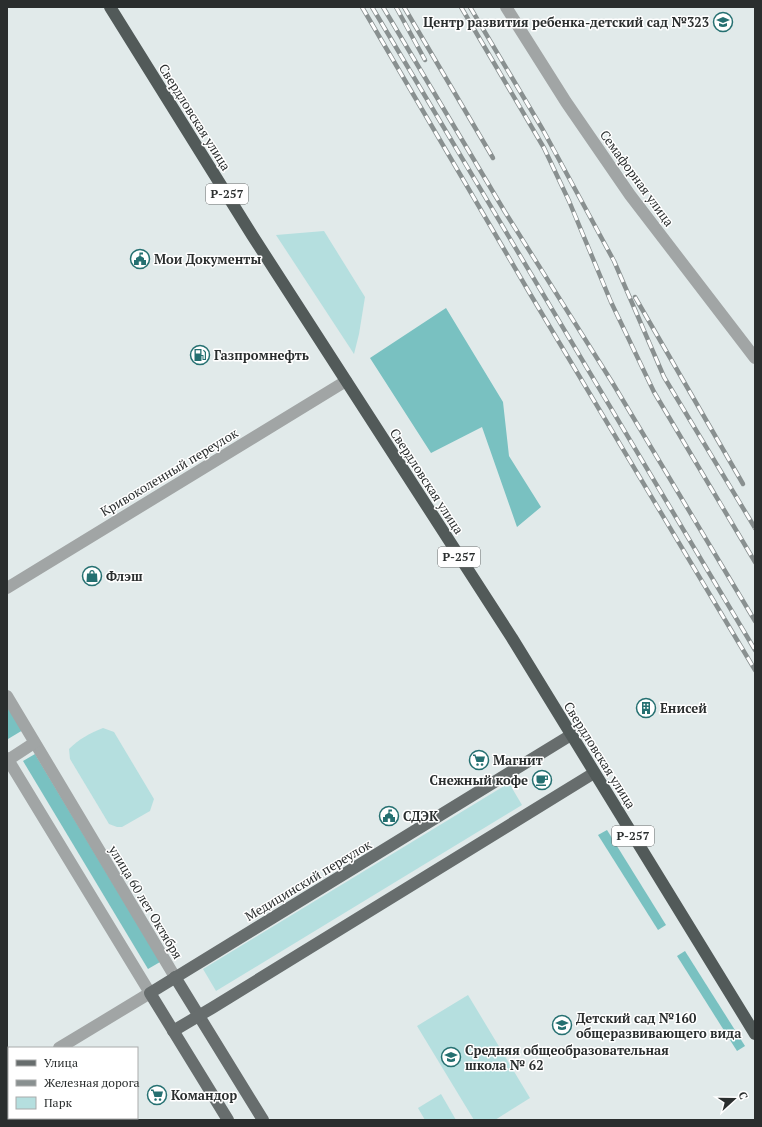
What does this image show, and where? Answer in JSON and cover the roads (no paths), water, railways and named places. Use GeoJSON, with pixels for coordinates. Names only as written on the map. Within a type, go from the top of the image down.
{"type":"FeatureCollection","features":[{"type":"Feature","properties":{"kind":"highway","name":"Свердловская улица"},"geometry":{"type":"LineString","coordinates":[[110,7],[252,235],[499,618],[755,1034]]}},
{"type":"Feature","properties":{"kind":"main road","name":"Медицинский переулок"},"geometry":{"type":"LineString","coordinates":[[150,993],[571,735]]}},
{"type":"Feature","properties":{"kind":"main road"},"geometry":{"type":"LineString","coordinates":[[173,1031],[594,773]]}},
{"type":"Feature","properties":{"kind":"main road","name":"улица 60 лет Октября"},"geometry":{"type":"LineString","coordinates":[[175,977],[232,1067],[263,1120]]}},
{"type":"Feature","properties":{"kind":"main road"},"geometry":{"type":"LineString","coordinates":[[150,993],[228,1120]]}},
{"type":"Feature","properties":{"kind":"street","name":"Семафорная улица"},"geometry":{"type":"LineString","coordinates":[[506,7],[566,102],[630,195],[755,358]]}},
{"type":"Feature","properties":{"kind":"street","name":"Кривоколенный переулок"},"geometry":{"type":"LineString","coordinates":[[7,588],[346,381]]}},
{"type":"Feature","properties":{"kind":"street","name":"улица 60 лет Октября"},"geometry":{"type":"LineString","coordinates":[[7,696],[175,977]]}},
{"type":"Feature","properties":{"kind":"street"},"geometry":{"type":"LineString","coordinates":[[34,743],[8,759],[150,993]]}},
{"type":"Feature","properties":{"kind":"street","name":"Медицинский переулок"},"geometry":{"type":"LineString","coordinates":[[62,1047],[150,993]]}},
{"type":"Feature","properties":{"kind":"railway"},"geometry":{"type":"LineString","coordinates":[[362,7],[529,292],[755,670]]}},
{"type":"Feature","properties":{"kind":"railway"},"geometry":{"type":"LineString","coordinates":[[372,7],[755,650]]}},
{"type":"Feature","properties":{"kind":"railway"},"geometry":{"type":"LineString","coordinates":[[383,7],[505,212],[612,382],[755,621]]}},
{"type":"Feature","properties":{"kind":"railway"},"geometry":{"type":"LineString","coordinates":[[396,7],[425,60]]}},
{"type":"Feature","properties":{"kind":"railway"},"geometry":{"type":"LineString","coordinates":[[404,7],[493,158]]}},
{"type":"Feature","properties":{"kind":"railway"},"geometry":{"type":"LineString","coordinates":[[461,7],[544,148],[569,201],[611,302],[654,392],[755,562]]}},
{"type":"Feature","properties":{"kind":"railway"},"geometry":{"type":"LineString","coordinates":[[470,7],[543,130],[614,261],[664,377],[755,528]]}},
{"type":"Feature","properties":{"kind":"railway"},"geometry":{"type":"LineString","coordinates":[[635,297],[743,484]]}},
{"type":"Feature","properties":{"kind":"place","name":"Центр развития ребенка-детский сад №323"},"geometry":{"type":"Point","coordinates":[723,22]}},
{"type":"Feature","properties":{"kind":"place","name":"Мои Документы"},"geometry":{"type":"Point","coordinates":[140,259]}},
{"type":"Feature","properties":{"kind":"place","name":"Газпромнефть"},"geometry":{"type":"Point","coordinates":[200,355]}},
{"type":"Feature","properties":{"kind":"place","name":"Флэш"},"geometry":{"type":"Point","coordinates":[92,576]}},
{"type":"Feature","properties":{"kind":"place","name":"Енисей"},"geometry":{"type":"Point","coordinates":[646,708]}},
{"type":"Feature","properties":{"kind":"place","name":"Магнит"},"geometry":{"type":"Point","coordinates":[479,760]}},
{"type":"Feature","properties":{"kind":"place","name":"Снежный кофе"},"geometry":{"type":"Point","coordinates":[542,780]}},
{"type":"Feature","properties":{"kind":"place","name":"СДЭК"},"geometry":{"type":"Point","coordinates":[389,816]}},
{"type":"Feature","properties":{"kind":"place","name":"Детский сад №160 общеразвивающего вида"},"geometry":{"type":"Point","coordinates":[562,1025]}},
{"type":"Feature","properties":{"kind":"place","name":"Средняя общеобразовательная школа № 62"},"geometry":{"type":"Point","coordinates":[451,1057]}},
{"type":"Feature","properties":{"kind":"place","name":"Командор"},"geometry":{"type":"Point","coordinates":[157,1095]}}]}
